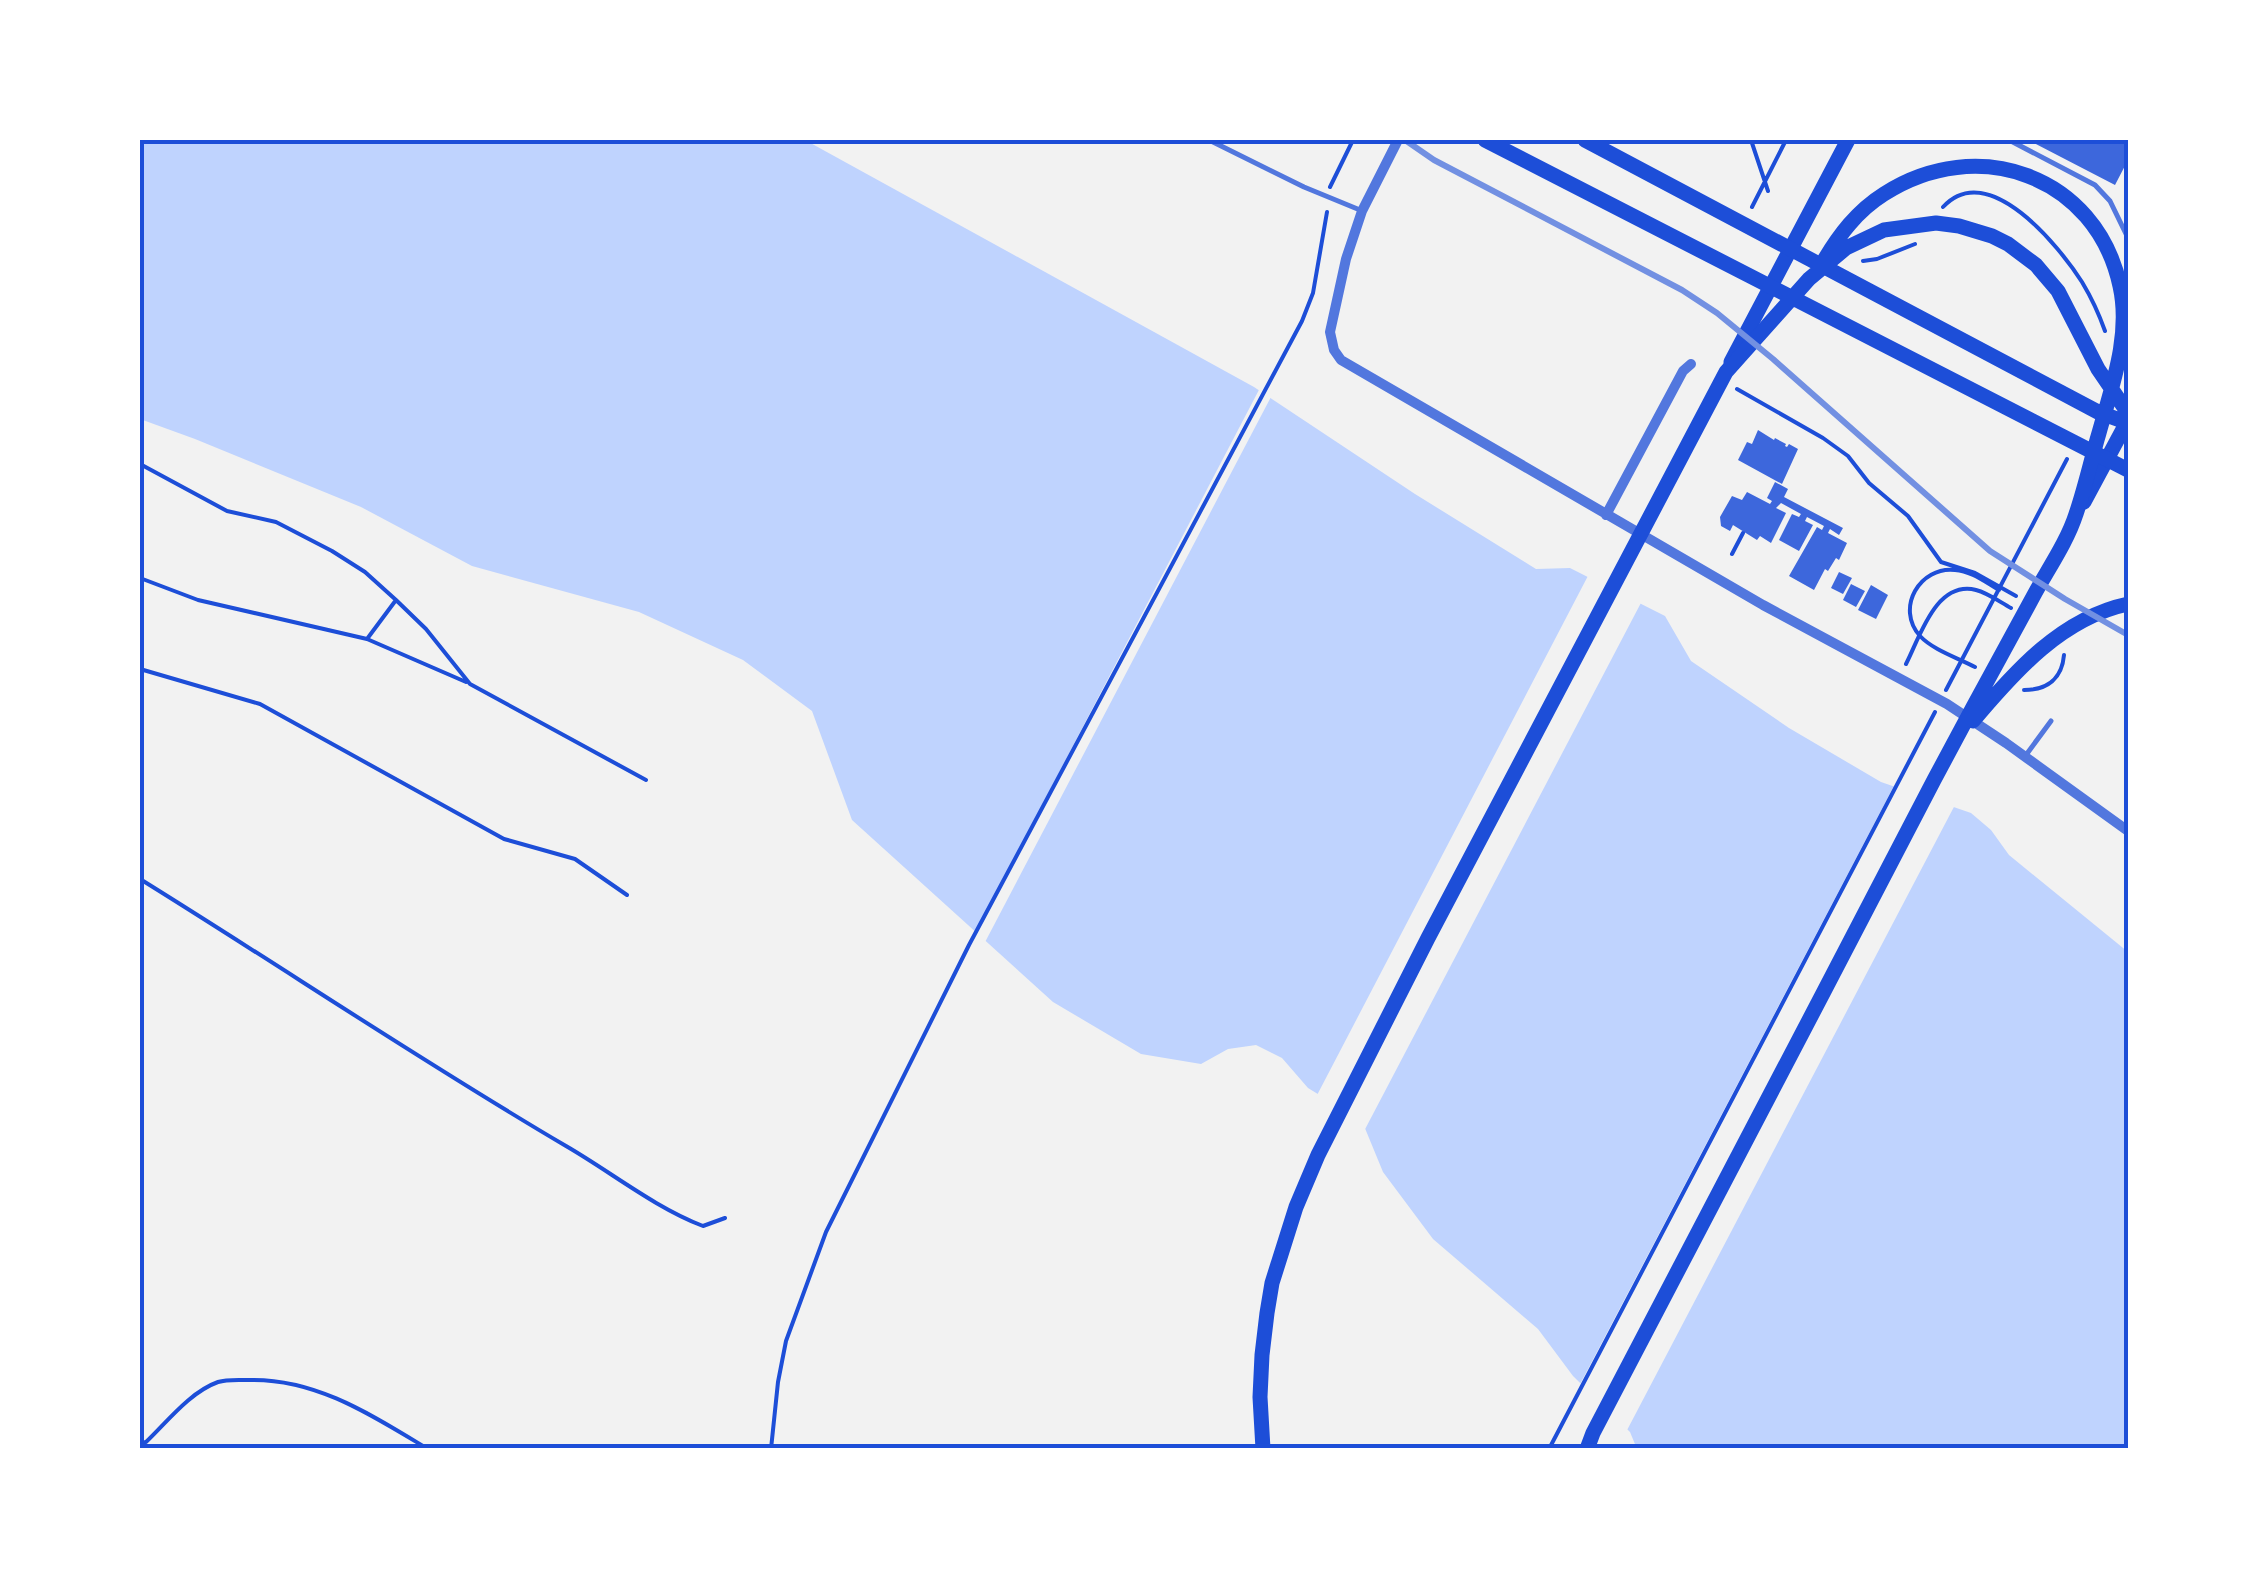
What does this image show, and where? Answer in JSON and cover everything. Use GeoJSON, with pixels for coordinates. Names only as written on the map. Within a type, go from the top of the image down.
{"type":"FeatureCollection","features":[{"type":"Feature","properties":{"kind":"main road"},"geometry":{"type":"LineString","coordinates":[[1486,140],[2128,470]]}},
{"type":"Feature","properties":{"kind":"main road"},"geometry":{"type":"LineString","coordinates":[[1584,140],[2098,412],[2128,419]]}},
{"type":"Feature","properties":{"kind":"main road"},"geometry":{"type":"LineString","coordinates":[[1263,1449],[1262,1355],[1272,1283],[1311,1172],[1428,938],[1848,140]]}},
{"type":"Feature","properties":{"kind":"main road"},"geometry":{"type":"LineString","coordinates":[[1821,266],[1848,225],[1872,202],[1915,178],[1963,167],[2012,171],[2044,182],[2058,189],[2088,216],[2115,266],[2123,306],[2116,371],[2075,518]]}},
{"type":"Feature","properties":{"kind":"main road"},"geometry":{"type":"LineString","coordinates":[[1726,372],[1810,278],[1846,248],[1884,230],[1921,224],[1959,226],[2008,244],[2049,278],[2128,419]]}},
{"type":"Feature","properties":{"kind":"main road"},"geometry":{"type":"LineString","coordinates":[[1587,1444],[1954,742],[2128,419]]}},
{"type":"Feature","properties":{"kind":"main road"},"geometry":{"type":"LineString","coordinates":[[1954,742],[2010,677],[2040,650],[2078,621],[2128,604]]}},
{"type":"Feature","properties":{"kind":"street"},"geometry":{"type":"LineString","coordinates":[[1398,140],[1362,211],[1346,259],[1330,332],[1334,350],[1348,365],[1763,605],[1947,704],[2128,831]]}},
{"type":"Feature","properties":{"kind":"street"},"geometry":{"type":"LineString","coordinates":[[1606,515],[1683,371],[1691,364]]}},
{"type":"Feature","properties":{"kind":"lane"},"geometry":{"type":"LineString","coordinates":[[1209,140],[1304,188],[1362,211]]}},
{"type":"Feature","properties":{"kind":"lane"},"geometry":{"type":"LineString","coordinates":[[2009,140],[2095,185],[2114,208],[2128,238]]}},
{"type":"Feature","properties":{"kind":"lane"},"geometry":{"type":"LineString","coordinates":[[2025,757],[2051,721]]}},
{"type":"Feature","properties":{"kind":"path"},"geometry":{"type":"LineString","coordinates":[[1330,188],[1353,140]]}},
{"type":"Feature","properties":{"kind":"path"},"geometry":{"type":"LineString","coordinates":[[1752,140],[1768,192]]}},
{"type":"Feature","properties":{"kind":"path"},"geometry":{"type":"LineString","coordinates":[[1743,224],[1786,140]]}},
{"type":"Feature","properties":{"kind":"path"},"geometry":{"type":"LineString","coordinates":[[1980,192],[1981,182]]}},
{"type":"Feature","properties":{"kind":"path"},"geometry":{"type":"LineString","coordinates":[[771,1449],[786,1341],[826,1232],[969,946],[1307,311],[1327,212]]}},
{"type":"Feature","properties":{"kind":"path"},"geometry":{"type":"LineString","coordinates":[[2105,329],[2106,306]]}},
{"type":"Feature","properties":{"kind":"path"},"geometry":{"type":"LineString","coordinates":[[1737,389],[1848,456],[1869,483],[1908,516],[1940,562],[1975,573],[2029,604]]}},
{"type":"Feature","properties":{"kind":"path"},"geometry":{"type":"LineString","coordinates":[[1944,694],[2071,452]]}},
{"type":"Feature","properties":{"kind":"path"},"geometry":{"type":"LineString","coordinates":[[140,464],[227,511],[276,522],[332,550],[365,572],[426,629],[470,684]]}},
{"type":"Feature","properties":{"kind":"path"},"geometry":{"type":"LineString","coordinates":[[1732,554],[1743,533]]}},
{"type":"Feature","properties":{"kind":"path"},"geometry":{"type":"LineString","coordinates":[[1987,673],[1922,638],[1912,624],[1910,602],[1923,580],[1944,570],[1961,570],[1998,590]]}},
{"type":"Feature","properties":{"kind":"path"},"geometry":{"type":"LineString","coordinates":[[140,578],[198,600],[367,639],[470,684],[646,780]]}},
{"type":"Feature","properties":{"kind":"path"},"geometry":{"type":"LineString","coordinates":[[1899,677],[1943,598],[1969,589],[2000,602]]}},
{"type":"Feature","properties":{"kind":"path"},"geometry":{"type":"LineString","coordinates":[[367,639],[396,600]]}},
{"type":"Feature","properties":{"kind":"path"},"geometry":{"type":"LineString","coordinates":[[140,669],[260,704],[504,838],[576,859],[627,895]]}},
{"type":"Feature","properties":{"kind":"path"},"geometry":{"type":"LineString","coordinates":[[1549,1449],[1935,712]]}},
{"type":"Feature","properties":{"kind":"path"},"geometry":{"type":"LineString","coordinates":[[140,879],[676,1216],[703,1226],[725,1218]]}},
{"type":"Feature","properties":{"kind":"path"},"geometry":{"type":"LineString","coordinates":[[140,1443],[146,1442],[201,1391],[220,1380],[260,1379],[324,1392],[380,1419],[428,1449]]}},
{"type":"Feature","properties":{"kind":"water"},"geometry":{"type":"Polygon","coordinates":[[[140,140],[805,140],[1254,387],[1536,569],[1570,568],[1665,616],[1691,661],[1789,728],[1881,782],[1971,813],[1991,830],[2009,855],[2128,952],[2128,1449],[1637,1449],[1630,1432],[1573,1376],[1538,1329],[1433,1239],[1383,1172],[1362,1121],[1308,1088],[1282,1058],[1256,1045],[1228,1049],[1201,1064],[1141,1054],[1053,1002],[852,820],[812,711],[743,660],[639,612],[472,566],[361,507],[140,419],[140,140]]]}},
{"type":"Feature","properties":{"kind":"pier"},"geometry":{"type":"Polygon","coordinates":[[[1261,386],[1273,393],[983,946],[973,937],[1261,386]]]}},
{"type":"Feature","properties":{"kind":"pier"},"geometry":{"type":"Polygon","coordinates":[[[1590,572],[1643,599],[1362,1135],[1358,1125],[1315,1099],[1590,572]]]}},
{"type":"Feature","properties":{"kind":"pier"},"geometry":{"type":"Polygon","coordinates":[[[1896,782],[1956,803],[1625,1434],[1578,1388],[1896,782]]]}},
{"type":"Feature","properties":{"kind":"building"},"geometry":{"type":"Polygon","coordinates":[[[2028,140],[2128,140],[2128,160],[2115,185],[2028,140]]]}},
{"type":"Feature","properties":{"kind":"building"},"geometry":{"type":"Polygon","coordinates":[[[1758,430],[1798,449],[1782,484],[1738,460],[1758,430]]]}},
{"type":"Feature","properties":{"kind":"building"},"geometry":{"type":"Polygon","coordinates":[[[1775,482],[1788,489],[1784,497],[1843,528],[1839,535],[1830,529],[1828,533],[1847,543],[1839,560],[1836,558],[1828,571],[1825,569],[1814,590],[1789,576],[1817,527],[1822,530],[1824,526],[1807,517],[1805,521],[1813,525],[1799,551],[1779,540],[1792,514],[1801,514],[1781,503],[1776,508],[1786,513],[1771,543],[1760,536],[1757,540],[1733,525],[1730,531],[1721,526],[1720,517],[1732,496],[1742,500],[1747,492],[1770,504],[1772,501],[1767,498],[1775,482]]]}},
{"type":"Feature","properties":{"kind":"building"},"geometry":{"type":"Polygon","coordinates":[[[1839,572],[1852,578],[1843,594],[1831,588],[1839,572]]]}},
{"type":"Feature","properties":{"kind":"building"},"geometry":{"type":"Polygon","coordinates":[[[1851,584],[1865,591],[1856,607],[1843,600],[1851,584]]]}},
{"type":"Feature","properties":{"kind":"building"},"geometry":{"type":"Polygon","coordinates":[[[1871,585],[1888,595],[1876,619],[1858,610],[1871,585]]]}},
{"type":"Feature","properties":{"kind":"railway"},"geometry":{"type":"LineString","coordinates":[[1405,140],[1434,160],[1682,290],[1717,313],[1990,551],[2128,635]]}}]}
